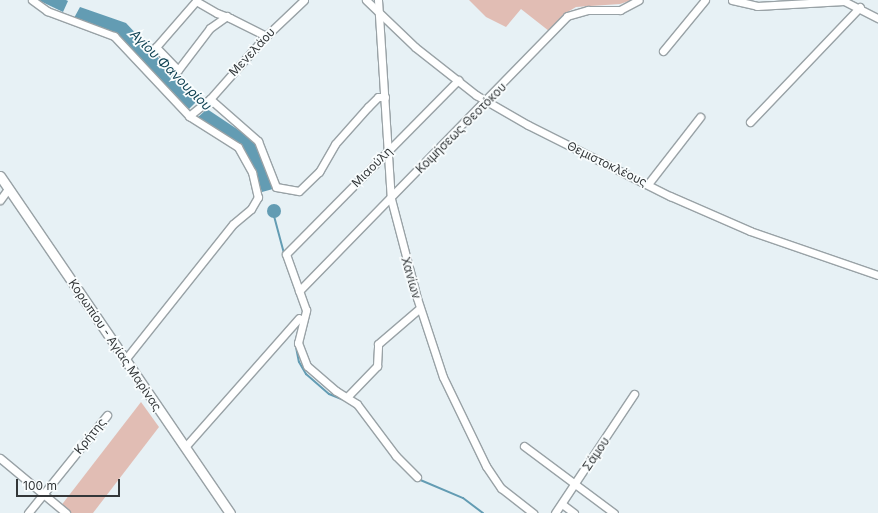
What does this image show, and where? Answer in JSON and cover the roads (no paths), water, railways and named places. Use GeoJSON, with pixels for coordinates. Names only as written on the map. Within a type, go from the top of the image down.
{"type":"FeatureCollection","features":[{"type":"Feature","properties":{"kind":"main road","name":"Κορωπίου - Αγίας Μαρίνας"},"geometry":{"type":"LineString","coordinates":[[0,176],[230,513]]}},
{"type":"Feature","properties":{"kind":"street"},"geometry":{"type":"LineString","coordinates":[[32,0],[47,11],[114,36],[191,114],[238,147],[249,163],[258,197],[126,360]]}},
{"type":"Feature","properties":{"kind":"street","name":"Μενελάου"},"geometry":{"type":"LineString","coordinates":[[191,114],[210,99],[266,36],[304,0]]}},
{"type":"Feature","properties":{"kind":"street","name":"Θεμιστοκλέους"},"geometry":{"type":"LineString","coordinates":[[366,0],[415,47],[458,80],[488,101],[537,130],[648,184],[750,230],[878,274]]}},
{"type":"Feature","properties":{"kind":"street","name":"Χανίων"},"geometry":{"type":"LineString","coordinates":[[378,0],[391,199],[420,308],[443,377],[486,466],[502,488],[533,513]]}},
{"type":"Feature","properties":{"kind":"street","name":"Κοιμήσεως Θεοτόκου"},"geometry":{"type":"LineString","coordinates":[[299,291],[488,101],[568,16],[588,10],[620,10],[639,0]]}},
{"type":"Feature","properties":{"kind":"street"},"geometry":{"type":"LineString","coordinates":[[663,51],[705,0]]}},
{"type":"Feature","properties":{"kind":"street"},"geometry":{"type":"LineString","coordinates":[[732,0],[756,6],[844,1],[860,7],[878,18]]}},
{"type":"Feature","properties":{"kind":"street"},"geometry":{"type":"LineString","coordinates":[[844,1],[848,8],[845,19]]}},
{"type":"Feature","properties":{"kind":"street"},"geometry":{"type":"LineString","coordinates":[[227,16],[210,28],[178,70],[156,47],[193,2],[227,16],[266,36]]}},
{"type":"Feature","properties":{"kind":"street"},"geometry":{"type":"LineString","coordinates":[[750,122],[845,19],[860,7]]}},
{"type":"Feature","properties":{"kind":"street","name":"Μιαούλη"},"geometry":{"type":"LineString","coordinates":[[299,291],[286,254],[458,80]]}},
{"type":"Feature","properties":{"kind":"street"},"geometry":{"type":"LineString","coordinates":[[210,99],[258,141],[276,187],[291,191],[302,189],[368,107],[378,97],[385,97]]}},
{"type":"Feature","properties":{"kind":"street"},"geometry":{"type":"LineString","coordinates":[[648,184],[700,117]]}},
{"type":"Feature","properties":{"kind":"street"},"geometry":{"type":"LineString","coordinates":[[0,200],[8,189]]}},
{"type":"Feature","properties":{"kind":"street"},"geometry":{"type":"LineString","coordinates":[[299,291],[307,317],[299,337],[301,355],[316,375],[348,396],[417,477]]}},
{"type":"Feature","properties":{"kind":"street"},"geometry":{"type":"LineString","coordinates":[[348,396],[377,366],[378,344],[420,308]]}},
{"type":"Feature","properties":{"kind":"street"},"geometry":{"type":"LineString","coordinates":[[185,447],[299,318]]}},
{"type":"Feature","properties":{"kind":"street","name":"Σάμου"},"geometry":{"type":"LineString","coordinates":[[555,513],[634,394]]}},
{"type":"Feature","properties":{"kind":"street","name":"Κρήτης"},"geometry":{"type":"LineString","coordinates":[[28,513],[108,414]]}},
{"type":"Feature","properties":{"kind":"street"},"geometry":{"type":"LineString","coordinates":[[524,446],[574,486],[614,513]]}},
{"type":"Feature","properties":{"kind":"street"},"geometry":{"type":"LineString","coordinates":[[0,458],[66,513]]}},
{"type":"Feature","properties":{"kind":"street"},"geometry":{"type":"LineString","coordinates":[[562,504],[574,513]]}},
{"type":"Feature","properties":{"kind":"water"},"geometry":{"type":"Polygon","coordinates":[[[38,0],[66,0],[68,1],[63,12],[38,0]]]}},
{"type":"Feature","properties":{"kind":"water"},"geometry":{"type":"Polygon","coordinates":[[[80,7],[126,23],[198,100],[189,109],[118,35],[74,18],[80,7]]]}},
{"type":"Feature","properties":{"kind":"water"},"geometry":{"type":"Polygon","coordinates":[[[207,109],[255,141],[273,189],[262,192],[250,160],[241,147],[197,118],[207,109]]]}},
{"type":"Feature","properties":{"kind":"water"},"geometry":{"type":"Polygon","coordinates":[[[274,204],[279,206],[281,211],[279,216],[274,218],[269,216],[267,211],[269,206],[274,204]]]}},
{"type":"Feature","properties":{"kind":"waterway","name":"Αγίου Φανουρίου"},"geometry":{"type":"LineString","coordinates":[[274,216],[284,254]]}},
{"type":"Feature","properties":{"kind":"waterway","name":"Αγίου Φανουρίου"},"geometry":{"type":"LineString","coordinates":[[287,266],[295,288]]}},
{"type":"Feature","properties":{"kind":"waterway","name":"Αγίου Φανουρίου"},"geometry":{"type":"LineString","coordinates":[[296,347],[299,362],[306,374],[329,394],[346,401]]}},
{"type":"Feature","properties":{"kind":"waterway","name":"Αγίου Φανουρίου"},"geometry":{"type":"LineString","coordinates":[[418,479],[463,498],[483,513]]}}]}
